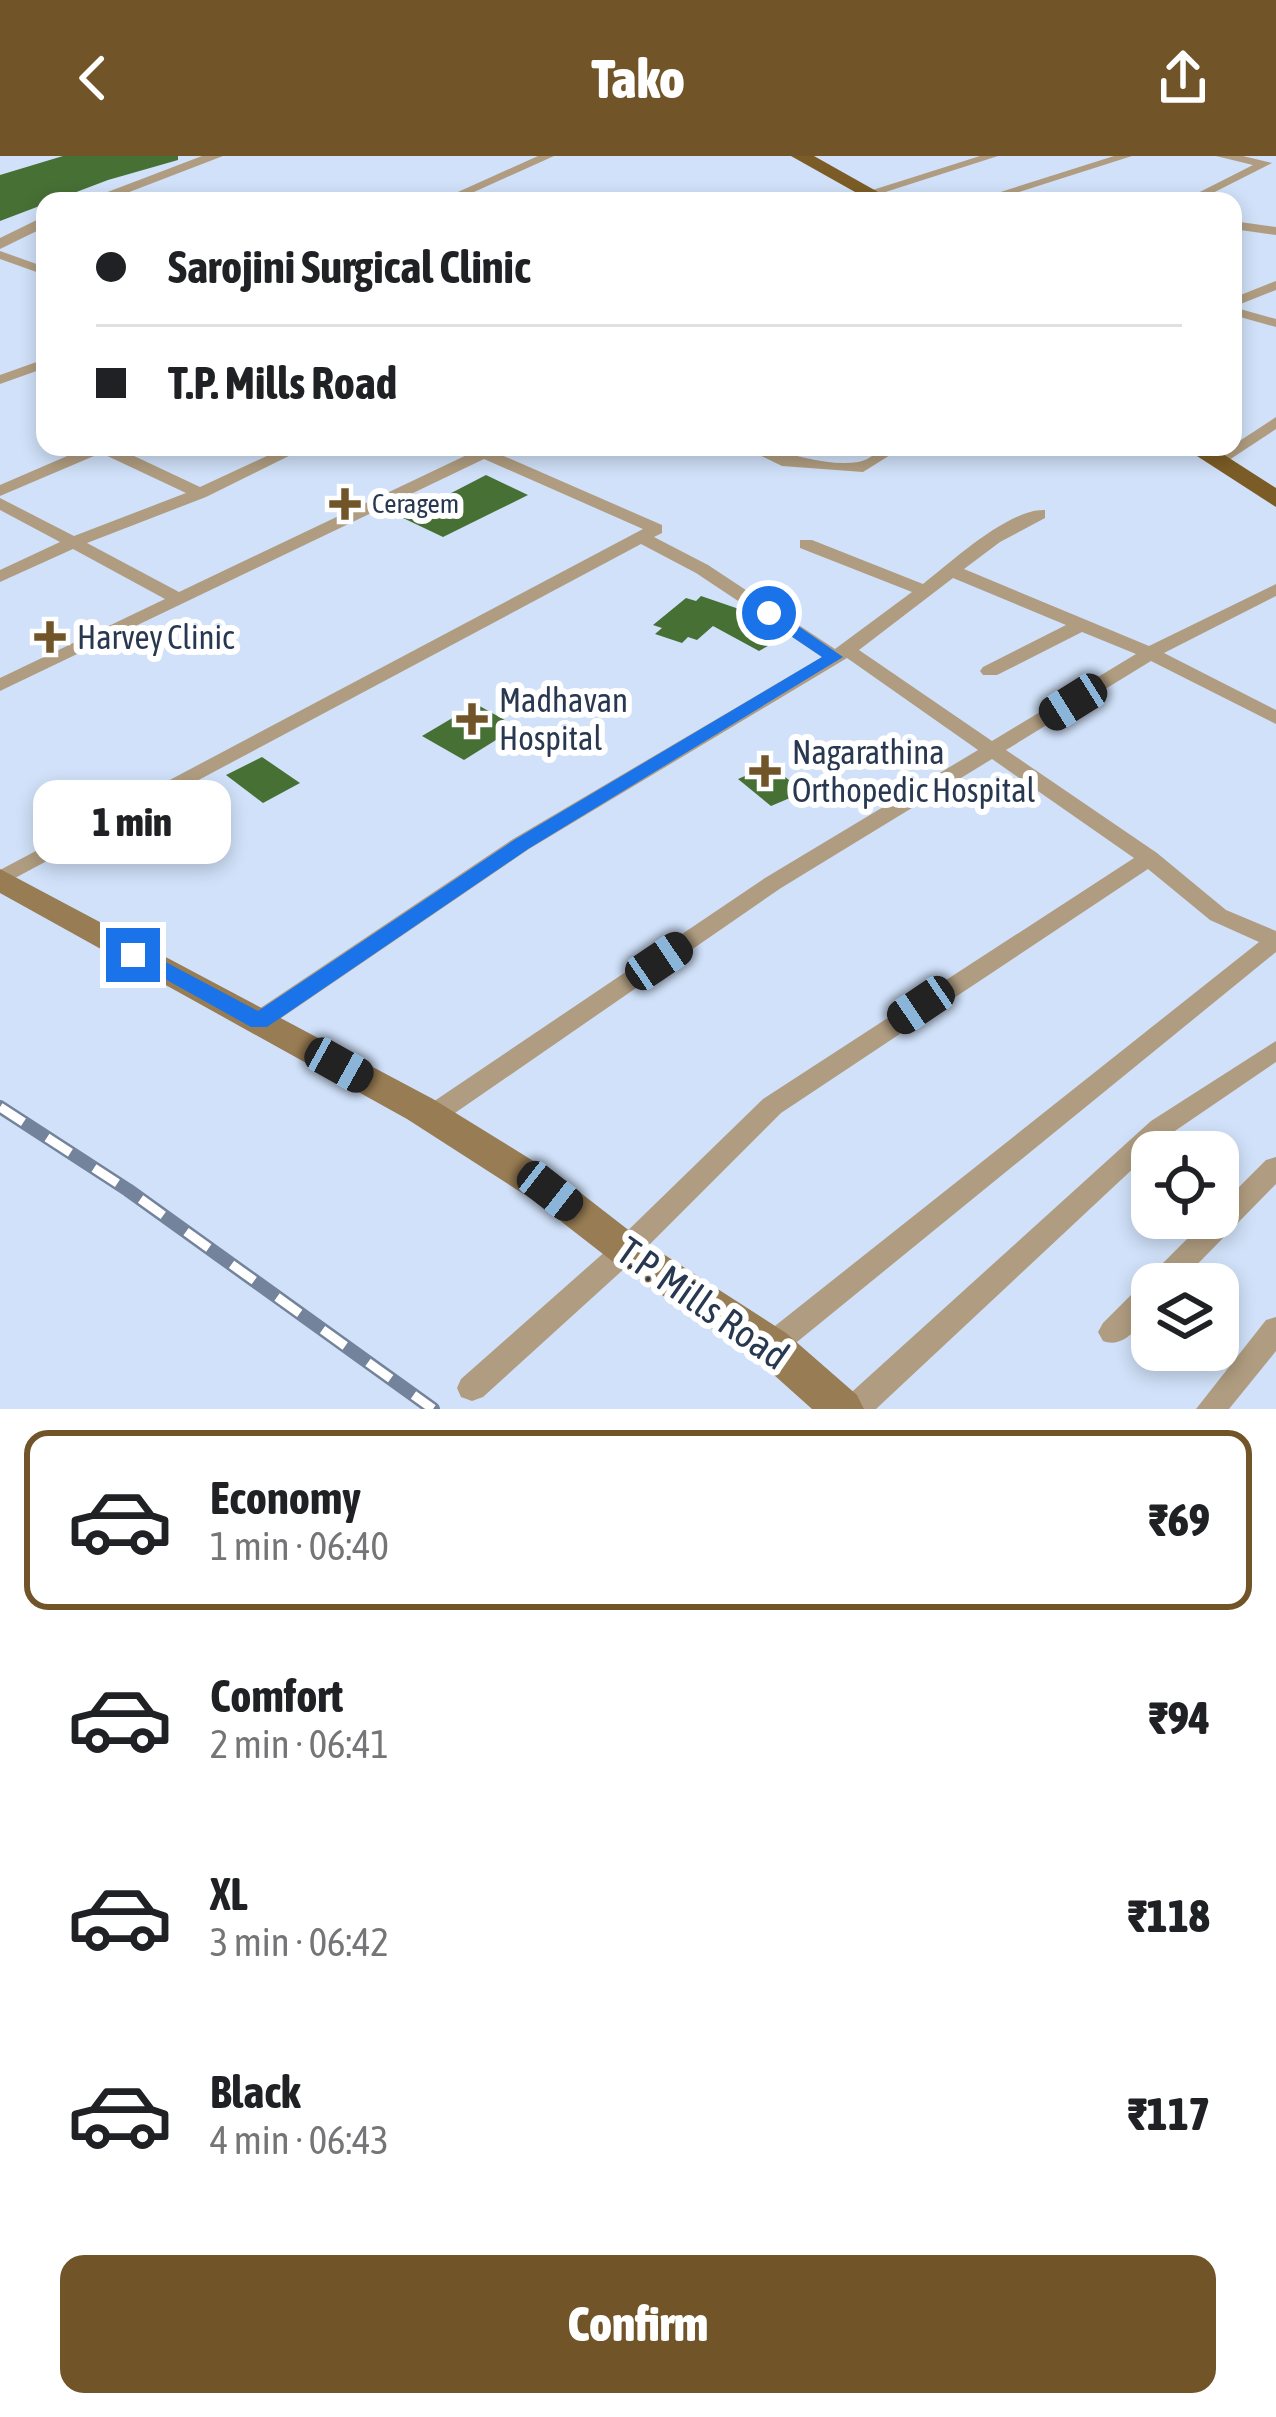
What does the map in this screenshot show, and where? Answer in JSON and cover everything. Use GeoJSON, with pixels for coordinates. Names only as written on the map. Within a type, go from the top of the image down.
{"type":"FeatureCollection","features":[{"type":"Feature","properties":{"kind":"highway"},"geometry":{"type":"LineString","coordinates":[[800,156],[868,192]]}},
{"type":"Feature","properties":{"kind":"highway"},"geometry":{"type":"LineString","coordinates":[[1209,456],[1276,499]]}},
{"type":"Feature","properties":{"kind":"main road","name":"T.P. Mills Road"},"geometry":{"type":"LineString","coordinates":[[0,879],[430,1117],[550,1191],[626,1250],[771,1346],[842,1409]]}},
{"type":"Feature","properties":{"kind":"street"},"geometry":{"type":"LineString","coordinates":[[119,192],[216,156]]}},
{"type":"Feature","properties":{"kind":"street"},"geometry":{"type":"LineString","coordinates":[[465,192],[548,156]]}},
{"type":"Feature","properties":{"kind":"street"},"geometry":{"type":"LineString","coordinates":[[891,192],[992,156]]}},
{"type":"Feature","properties":{"kind":"street"},"geometry":{"type":"LineString","coordinates":[[1008,192],[1126,156]]}},
{"type":"Feature","properties":{"kind":"street"},"geometry":{"type":"LineString","coordinates":[[1222,156],[1271,164]]}},
{"type":"Feature","properties":{"kind":"street"},"geometry":{"type":"LineString","coordinates":[[1208,192],[1271,164]]}},
{"type":"Feature","properties":{"kind":"street"},"geometry":{"type":"LineString","coordinates":[[0,244],[36,226]]}},
{"type":"Feature","properties":{"kind":"street"},"geometry":{"type":"LineString","coordinates":[[1242,226],[1276,231]]}},
{"type":"Feature","properties":{"kind":"street"},"geometry":{"type":"LineString","coordinates":[[0,255],[36,268]]}},
{"type":"Feature","properties":{"kind":"street"},"geometry":{"type":"LineString","coordinates":[[1242,302],[1276,285]]}},
{"type":"Feature","properties":{"kind":"street"},"geometry":{"type":"LineString","coordinates":[[1242,310],[1276,323]]}},
{"type":"Feature","properties":{"kind":"street"},"geometry":{"type":"LineString","coordinates":[[0,380],[36,366]]}},
{"type":"Feature","properties":{"kind":"street"},"geometry":{"type":"LineString","coordinates":[[1242,438],[1276,422]]}},
{"type":"Feature","properties":{"kind":"street"},"geometry":{"type":"LineString","coordinates":[[0,491],[82,456]]}},
{"type":"Feature","properties":{"kind":"street"},"geometry":{"type":"LineString","coordinates":[[119,456],[200,493]]}},
{"type":"Feature","properties":{"kind":"street"},"geometry":{"type":"LineString","coordinates":[[0,578],[71,542],[200,493],[280,456]]}},
{"type":"Feature","properties":{"kind":"street"},"geometry":{"type":"LineString","coordinates":[[0,685],[469,456]]}},
{"type":"Feature","properties":{"kind":"street"},"geometry":{"type":"LineString","coordinates":[[0,879],[656,529],[498,456]]}},
{"type":"Feature","properties":{"kind":"street"},"geometry":{"type":"LineString","coordinates":[[771,456],[782,461],[863,467],[881,456]]}},
{"type":"Feature","properties":{"kind":"street"},"geometry":{"type":"LineString","coordinates":[[0,503],[179,599]]}},
{"type":"Feature","properties":{"kind":"street"},"geometry":{"type":"LineString","coordinates":[[259,1022],[521,844],[841,654],[994,538],[1039,514]]}},
{"type":"Feature","properties":{"kind":"street"},"geometry":{"type":"LineString","coordinates":[[641,537],[702,569],[995,750],[1149,858],[1218,915],[1276,940],[771,1346]]}},
{"type":"Feature","properties":{"kind":"street"},"geometry":{"type":"LineString","coordinates":[[806,544],[923,590]]}},
{"type":"Feature","properties":{"kind":"street"},"geometry":{"type":"LineString","coordinates":[[955,572],[1151,654],[1276,718]]}},
{"type":"Feature","properties":{"kind":"street"},"geometry":{"type":"LineString","coordinates":[[430,1117],[773,883],[1151,654],[1276,589]]}},
{"type":"Feature","properties":{"kind":"street"},"geometry":{"type":"LineString","coordinates":[[991,671],[1079,626]]}},
{"type":"Feature","properties":{"kind":"street"},"geometry":{"type":"LineString","coordinates":[[472,1388],[626,1250],[772,1106],[1149,858]]}},
{"type":"Feature","properties":{"kind":"street"},"geometry":{"type":"LineString","coordinates":[[855,1409],[1160,1129],[1276,1050]]}},
{"type":"Feature","properties":{"kind":"street"},"geometry":{"type":"LineString","coordinates":[[1181,1263],[1276,1167]]}},
{"type":"Feature","properties":{"kind":"street"},"geometry":{"type":"LineString","coordinates":[[1113,1332],[1131,1314]]}},
{"type":"Feature","properties":{"kind":"street"},"geometry":{"type":"LineString","coordinates":[[1211,1409],[1276,1329]]}},
{"type":"Feature","properties":{"kind":"building"},"geometry":{"type":"Polygon","coordinates":[[[63,156],[178,156],[178,160],[76,192],[36,192],[36,207],[0,221],[0,175],[63,156]]]}},
{"type":"Feature","properties":{"kind":"building"},"geometry":{"type":"Polygon","coordinates":[[[486,475],[528,495],[443,537],[403,518],[486,475]]]}},
{"type":"Feature","properties":{"kind":"building"},"geometry":{"type":"Polygon","coordinates":[[[701,596],[739,609],[784,637],[759,651],[713,626],[697,640],[688,637],[682,643],[655,634],[662,628],[653,625],[686,598],[696,601],[701,596]]]}},
{"type":"Feature","properties":{"kind":"building"},"geometry":{"type":"Polygon","coordinates":[[[476,704],[517,727],[464,760],[422,736],[476,704]]]}},
{"type":"Feature","properties":{"kind":"building"},"geometry":{"type":"Polygon","coordinates":[[[262,757],[300,783],[263,803],[226,775],[262,757]]]}},
{"type":"Feature","properties":{"kind":"building"},"geometry":{"type":"Polygon","coordinates":[[[770,765],[804,792],[771,806],[738,779],[770,765]]]}},
{"type":"Feature","properties":{"kind":"railway"},"geometry":{"type":"LineString","coordinates":[[0,1107],[128,1190],[433,1409]]}},
{"type":"Feature","properties":{"kind":"place","name":"Ceragem"},"geometry":{"type":"Point","coordinates":[345,504]}},
{"type":"Feature","properties":{"kind":"place","name":"Harvey Clinic"},"geometry":{"type":"Point","coordinates":[50,637]}},
{"type":"Feature","properties":{"kind":"place","name":"Madhavan Hospital"},"geometry":{"type":"Point","coordinates":[472,719]}},
{"type":"Feature","properties":{"kind":"place","name":"Nagarathina Orthopedic Hospital"},"geometry":{"type":"Point","coordinates":[765,771]}},
{"type":"Feature","properties":{"kind":"route"},"geometry":{"type":"LineString","coordinates":[[133,955],[259,1022],[521,844],[835,657],[769,613]]}}]}
